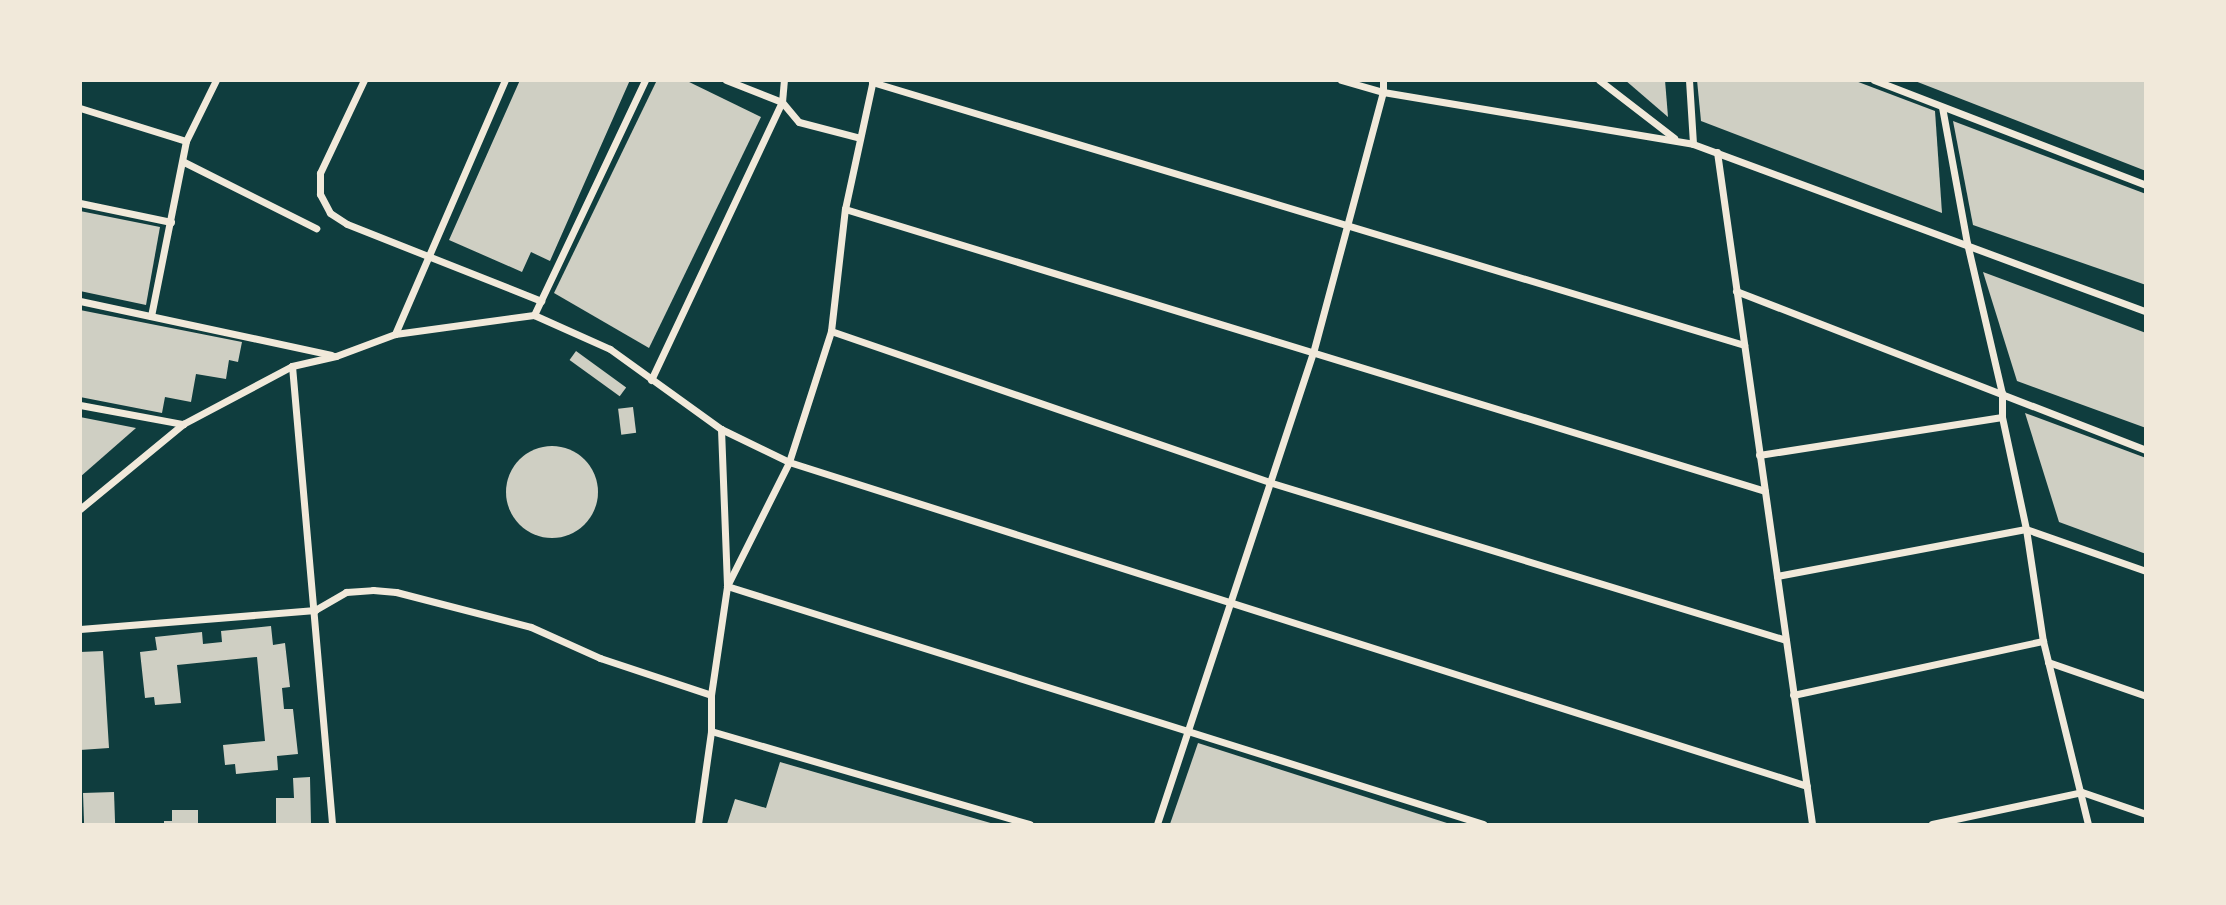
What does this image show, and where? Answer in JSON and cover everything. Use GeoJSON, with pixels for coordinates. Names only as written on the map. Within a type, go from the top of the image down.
{"type":"FeatureCollection","features":[{"type":"Feature","properties":{"kind":"street"},"geometry":{"type":"LineString","coordinates":[[150,316],[184,162],[186,141],[216,80]]}},
{"type":"Feature","properties":{"kind":"street"},"geometry":{"type":"LineString","coordinates":[[364,80],[323,163],[318,184],[320,194],[338,220],[541,301]]}},
{"type":"Feature","properties":{"kind":"street"},"geometry":{"type":"LineString","coordinates":[[395,334],[505,80]]}},
{"type":"Feature","properties":{"kind":"street"},"geometry":{"type":"LineString","coordinates":[[534,315],[645,80]]}},
{"type":"Feature","properties":{"kind":"street"},"geometry":{"type":"LineString","coordinates":[[726,80],[782,102],[799,122],[860,138]]}},
{"type":"Feature","properties":{"kind":"street"},"geometry":{"type":"LineString","coordinates":[[652,380],[782,102],[785,80]]}},
{"type":"Feature","properties":{"kind":"street"},"geometry":{"type":"LineString","coordinates":[[1341,80],[1383,92],[1693,144],[1968,243],[2146,312]]}},
{"type":"Feature","properties":{"kind":"street"},"geometry":{"type":"LineString","coordinates":[[1157,824],[1191,731],[1228,603],[1272,483],[1313,353],[1383,92],[1382,80]]}},
{"type":"Feature","properties":{"kind":"street"},"geometry":{"type":"LineString","coordinates":[[1599,80],[1674,139]]}},
{"type":"Feature","properties":{"kind":"street"},"geometry":{"type":"LineString","coordinates":[[1689,80],[1693,144]]}},
{"type":"Feature","properties":{"kind":"street"},"geometry":{"type":"LineString","coordinates":[[1874,80],[2146,185]]}},
{"type":"Feature","properties":{"kind":"street"},"geometry":{"type":"LineString","coordinates":[[727,586],[789,462],[831,331],[845,209],[872,81],[1744,345]]}},
{"type":"Feature","properties":{"kind":"street"},"geometry":{"type":"LineString","coordinates":[[1942,107],[1968,243],[2002,393],[2002,417],[2026,529],[2043,641],[2088,824]]}},
{"type":"Feature","properties":{"kind":"street"},"geometry":{"type":"LineString","coordinates":[[80,108],[186,141]]}},
{"type":"Feature","properties":{"kind":"street"},"geometry":{"type":"LineString","coordinates":[[1717,152],[1812,824]]}},
{"type":"Feature","properties":{"kind":"street"},"geometry":{"type":"LineString","coordinates":[[184,162],[316,228]]}},
{"type":"Feature","properties":{"kind":"street"},"geometry":{"type":"LineString","coordinates":[[80,203],[171,222]]}},
{"type":"Feature","properties":{"kind":"street"},"geometry":{"type":"LineString","coordinates":[[845,209],[1765,491]]}},
{"type":"Feature","properties":{"kind":"street"},"geometry":{"type":"LineString","coordinates":[[1736,291],[2146,450]]}},
{"type":"Feature","properties":{"kind":"street"},"geometry":{"type":"LineString","coordinates":[[80,301],[335,356]]}},
{"type":"Feature","properties":{"kind":"street"},"geometry":{"type":"LineString","coordinates":[[80,509],[183,424],[292,366],[335,356],[395,334],[534,315],[610,349],[721,429],[789,462],[1807,786]]}},
{"type":"Feature","properties":{"kind":"street"},"geometry":{"type":"LineString","coordinates":[[831,331],[1272,483],[1786,640]]}},
{"type":"Feature","properties":{"kind":"street"},"geometry":{"type":"LineString","coordinates":[[292,366],[316,610],[332,824]]}},
{"type":"Feature","properties":{"kind":"street"},"geometry":{"type":"LineString","coordinates":[[80,405],[183,424]]}},
{"type":"Feature","properties":{"kind":"street"},"geometry":{"type":"LineString","coordinates":[[1759,455],[2002,417]]}},
{"type":"Feature","properties":{"kind":"street"},"geometry":{"type":"LineString","coordinates":[[698,824],[710,731],[711,695],[727,586],[721,429]]}},
{"type":"Feature","properties":{"kind":"street"},"geometry":{"type":"LineString","coordinates":[[1777,576],[2026,529],[2146,571]]}},
{"type":"Feature","properties":{"kind":"street"},"geometry":{"type":"LineString","coordinates":[[727,586],[1483,824]]}},
{"type":"Feature","properties":{"kind":"street"},"geometry":{"type":"LineString","coordinates":[[80,629],[316,610],[346,592],[396,593],[531,626],[600,658],[711,695]]}},
{"type":"Feature","properties":{"kind":"street"},"geometry":{"type":"LineString","coordinates":[[1793,695],[2043,641]]}},
{"type":"Feature","properties":{"kind":"street"},"geometry":{"type":"LineString","coordinates":[[2048,662],[2146,696]]}},
{"type":"Feature","properties":{"kind":"street"},"geometry":{"type":"LineString","coordinates":[[710,731],[1030,824]]}},
{"type":"Feature","properties":{"kind":"street"},"geometry":{"type":"LineString","coordinates":[[1933,824],[2082,792],[2146,814]]}},
{"type":"Feature","properties":{"kind":"building"},"geometry":{"type":"Polygon","coordinates":[[[520,80],[630,80],[550,261],[531,252],[522,272],[449,240],[520,80]]]}},
{"type":"Feature","properties":{"kind":"building"},"geometry":{"type":"Polygon","coordinates":[[[657,80],[685,80],[761,117],[649,348],[554,293],[657,80]]]}},
{"type":"Feature","properties":{"kind":"building"},"geometry":{"type":"Polygon","coordinates":[[[1625,80],[1665,80],[1668,117],[1625,80]]]}},
{"type":"Feature","properties":{"kind":"building"},"geometry":{"type":"Polygon","coordinates":[[[1697,80],[1853,80],[1935,111],[1942,213],[1701,121],[1697,80]]]}},
{"type":"Feature","properties":{"kind":"building"},"geometry":{"type":"Polygon","coordinates":[[[1915,80],[2146,80],[2146,171],[1915,81],[1915,80]]]}},
{"type":"Feature","properties":{"kind":"building"},"geometry":{"type":"Polygon","coordinates":[[[1953,121],[2146,194],[2146,285],[1973,225],[1953,121]]]}},
{"type":"Feature","properties":{"kind":"building"},"geometry":{"type":"Polygon","coordinates":[[[80,211],[160,227],[146,305],[80,291],[80,211]]]}},
{"type":"Feature","properties":{"kind":"building"},"geometry":{"type":"Polygon","coordinates":[[[1983,272],[2146,333],[2146,428],[2017,381],[1983,272]]]}},
{"type":"Feature","properties":{"kind":"building"},"geometry":{"type":"Polygon","coordinates":[[[80,310],[242,342],[238,362],[229,360],[226,379],[196,374],[191,402],[165,397],[162,413],[80,397],[80,310]]]}},
{"type":"Feature","properties":{"kind":"building"},"geometry":{"type":"Polygon","coordinates":[[[576,351],[626,387],[620,396],[570,360],[576,351]]]}},
{"type":"Feature","properties":{"kind":"building"},"geometry":{"type":"Polygon","coordinates":[[[633,407],[636,433],[621,435],[618,409],[633,407]]]}},
{"type":"Feature","properties":{"kind":"building"},"geometry":{"type":"Polygon","coordinates":[[[2025,413],[2146,458],[2146,554],[2059,522],[2025,413]]]}},
{"type":"Feature","properties":{"kind":"building"},"geometry":{"type":"Polygon","coordinates":[[[80,417],[136,428],[80,477],[80,417]]]}},
{"type":"Feature","properties":{"kind":"building"},"geometry":{"type":"Polygon","coordinates":[[[552,446],[570,449],[585,459],[595,474],[598,492],[595,510],[585,525],[570,535],[552,538],[534,535],[519,525],[509,510],[506,492],[509,474],[519,459],[534,449],[552,446]]]}},
{"type":"Feature","properties":{"kind":"building"},"geometry":{"type":"Polygon","coordinates":[[[271,626],[273,645],[285,643],[290,687],[282,688],[284,709],[293,709],[298,754],[277,756],[278,770],[236,774],[235,764],[225,765],[223,745],[265,741],[257,657],[177,665],[181,703],[155,705],[154,697],[145,698],[140,652],[157,650],[155,637],[202,632],[203,644],[222,642],[221,631],[271,626]]]}},
{"type":"Feature","properties":{"kind":"building"},"geometry":{"type":"Polygon","coordinates":[[[103,651],[109,748],[80,750],[80,652],[103,651]]]}},
{"type":"Feature","properties":{"kind":"building"},"geometry":{"type":"Polygon","coordinates":[[[1198,743],[1450,824],[1170,824],[1198,743]]]}},
{"type":"Feature","properties":{"kind":"building"},"geometry":{"type":"Polygon","coordinates":[[[780,762],[994,824],[727,824],[735,799],[766,808],[780,762]]]}},
{"type":"Feature","properties":{"kind":"building"},"geometry":{"type":"Polygon","coordinates":[[[310,777],[311,824],[276,824],[276,798],[294,798],[293,778],[310,777]]]}},
{"type":"Feature","properties":{"kind":"building"},"geometry":{"type":"Polygon","coordinates":[[[114,792],[115,824],[84,824],[83,793],[114,792]]]}},
{"type":"Feature","properties":{"kind":"building"},"geometry":{"type":"Polygon","coordinates":[[[172,810],[198,810],[198,824],[164,824],[164,821],[172,821],[172,810]]]}}]}
